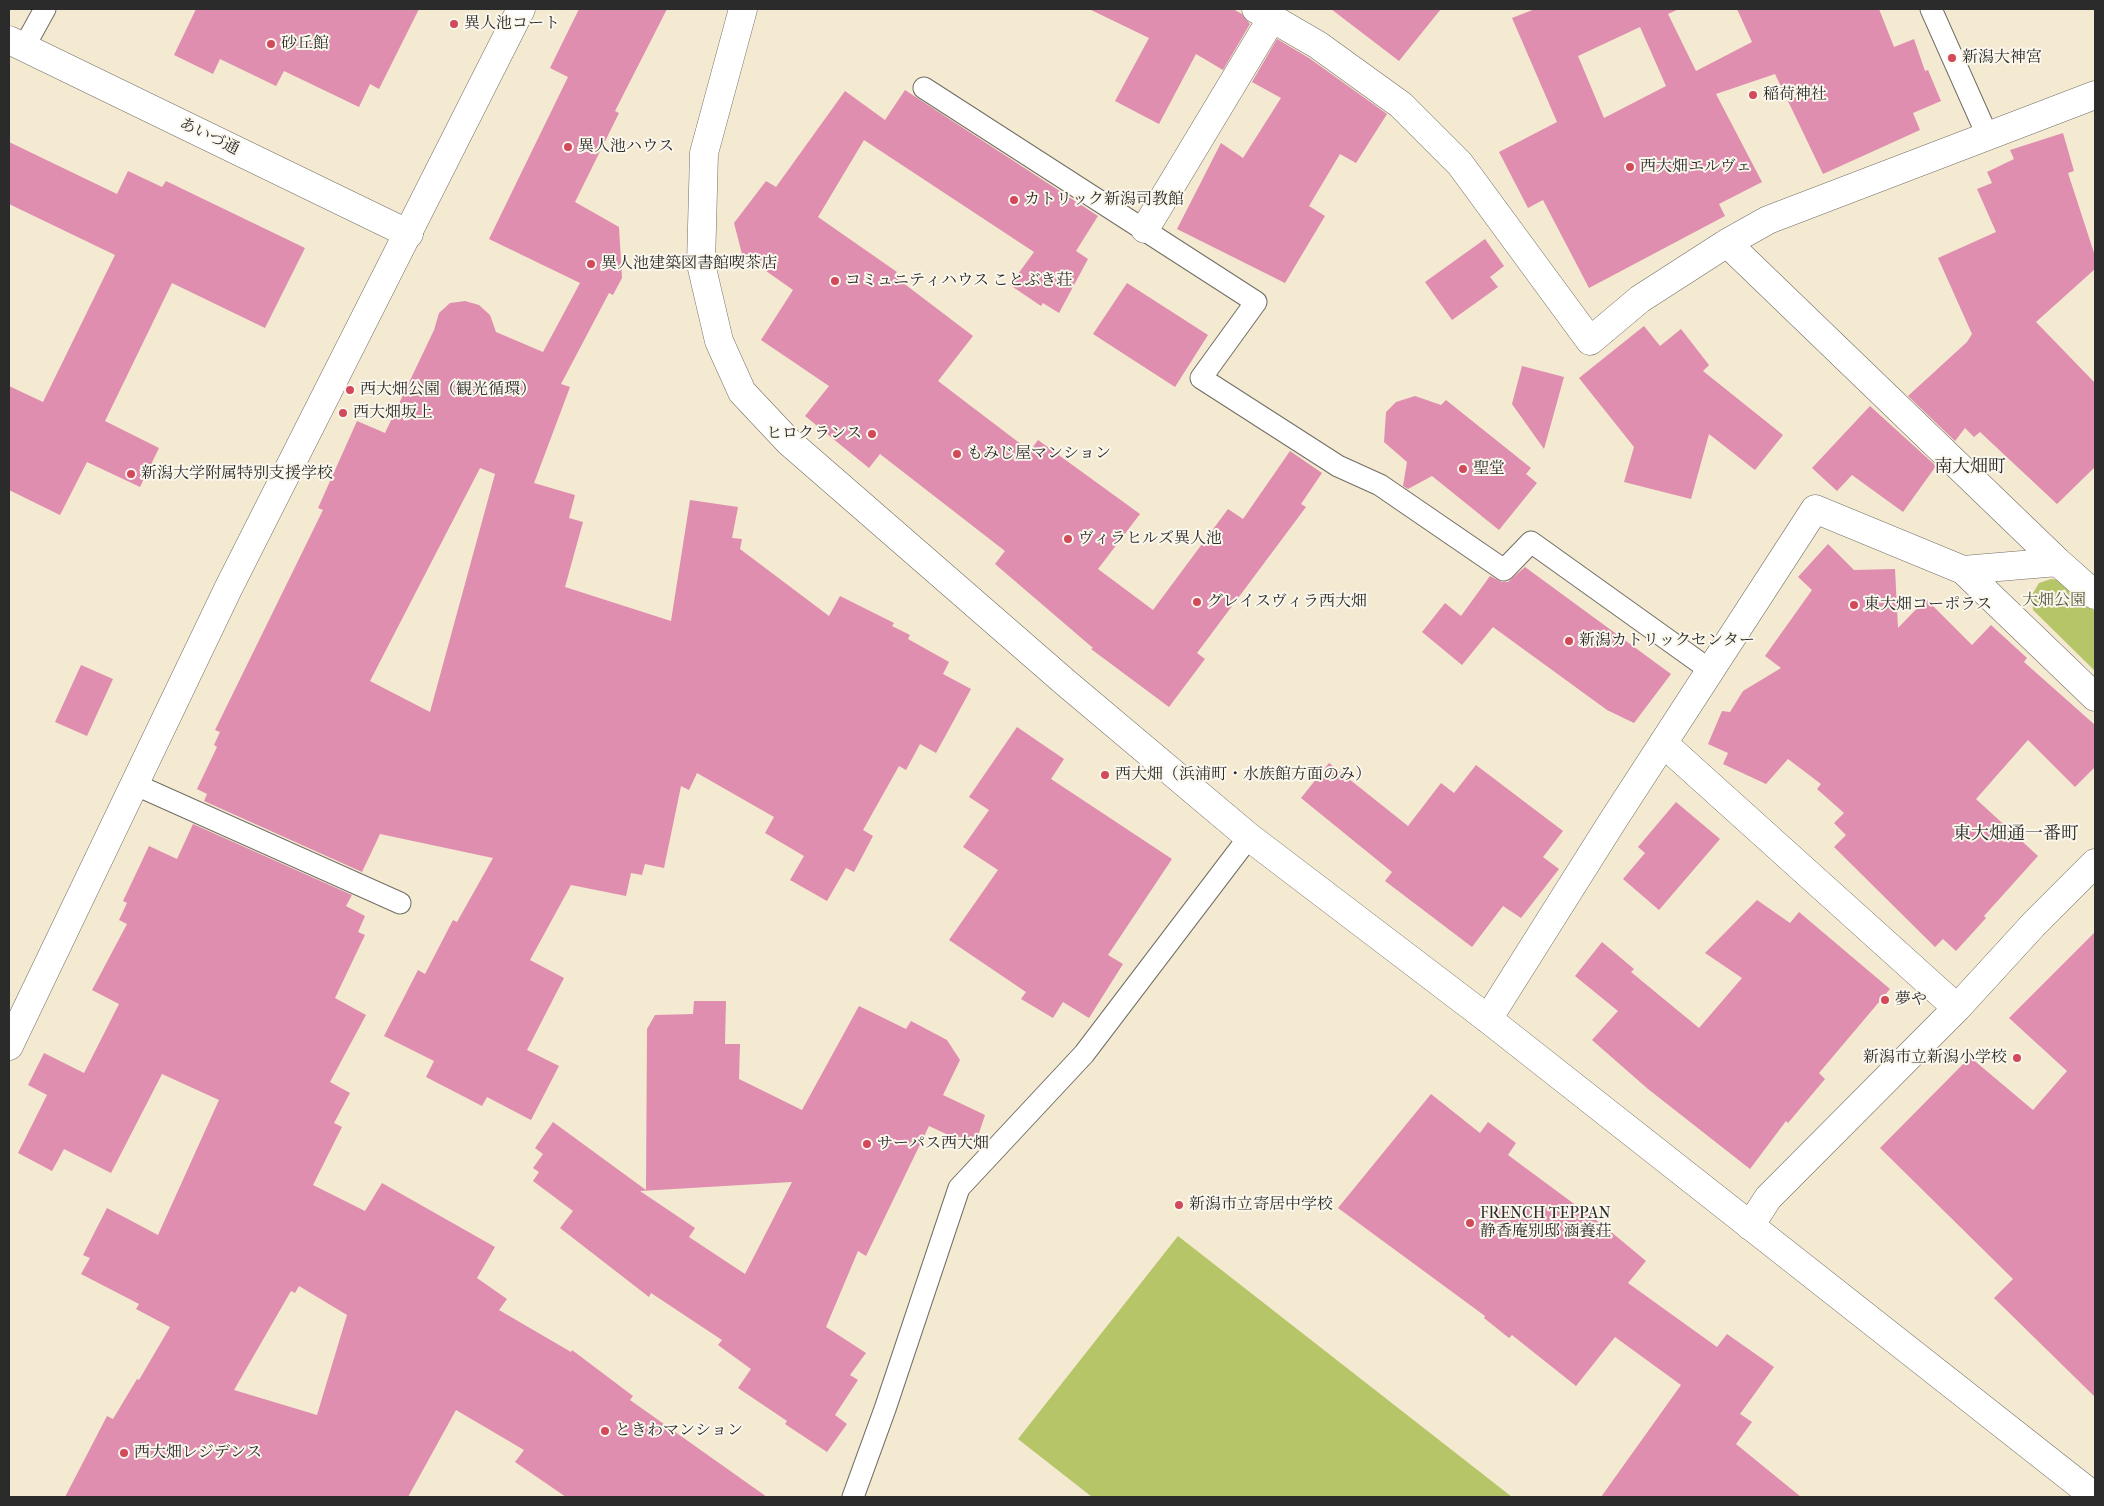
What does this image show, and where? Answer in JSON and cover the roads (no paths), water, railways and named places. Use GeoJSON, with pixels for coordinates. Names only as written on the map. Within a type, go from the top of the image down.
{"type":"FeatureCollection","features":[{"type":"Feature","properties":{"kind":"street"},"geometry":{"type":"LineString","coordinates":[[9,1046],[228,589],[521,9]]}},
{"type":"Feature","properties":{"kind":"street"},"geometry":{"type":"LineString","coordinates":[[744,9],[704,153],[701,264],[719,341],[742,392],[789,442],[1066,684],[1249,837],[1488,1019],[2095,1497]]}},
{"type":"Feature","properties":{"kind":"street"},"geometry":{"type":"LineString","coordinates":[[1145,229],[1264,14],[1318,45],[1401,105],[1460,164],[1590,341],[1640,299],[1727,243],[1768,220],[2095,95]]}},
{"type":"Feature","properties":{"kind":"street","name":"あいづ通"},"geometry":{"type":"LineString","coordinates":[[17,43],[409,234]]}},
{"type":"Feature","properties":{"kind":"street"},"geometry":{"type":"LineString","coordinates":[[1727,243],[2058,562],[2095,595]]}},
{"type":"Feature","properties":{"kind":"street"},"geometry":{"type":"LineString","coordinates":[[1488,1019],[1663,743],[1816,508],[1963,570],[2095,697]]}},
{"type":"Feature","properties":{"kind":"street"},"geometry":{"type":"LineString","coordinates":[[1963,570],[2058,562]]}},
{"type":"Feature","properties":{"kind":"street"},"geometry":{"type":"LineString","coordinates":[[1663,743],[1957,1008]]}},
{"type":"Feature","properties":{"kind":"street"},"geometry":{"type":"LineString","coordinates":[[1750,1226],[1768,1198],[1957,1008],[2034,924],[2095,863]]}},
{"type":"Feature","properties":{"kind":"lane"},"geometry":{"type":"LineString","coordinates":[[17,43],[45,9]]}},
{"type":"Feature","properties":{"kind":"lane"},"geometry":{"type":"LineString","coordinates":[[1931,9],[1988,137]]}},
{"type":"Feature","properties":{"kind":"lane"},"geometry":{"type":"LineString","coordinates":[[924,88],[1256,302],[1201,378],[1338,466],[1380,485],[1504,570],[1531,542],[1710,670]]}},
{"type":"Feature","properties":{"kind":"lane"},"geometry":{"type":"LineString","coordinates":[[134,784],[400,903]]}},
{"type":"Feature","properties":{"kind":"lane"},"geometry":{"type":"LineString","coordinates":[[853,1497],[886,1409],[959,1188],[1084,1054],[1249,837]]}},
{"type":"Feature","properties":{"kind":"place","name":"異人池コート"},"geometry":{"type":"Point","coordinates":[454,24]}},
{"type":"Feature","properties":{"kind":"place","name":"砂丘館"},"geometry":{"type":"Point","coordinates":[271,44]}},
{"type":"Feature","properties":{"kind":"place","name":"新潟大神宮"},"geometry":{"type":"Point","coordinates":[1952,58]}},
{"type":"Feature","properties":{"kind":"place","name":"稲荷神社"},"geometry":{"type":"Point","coordinates":[1753,95]}},
{"type":"Feature","properties":{"kind":"place","name":"異人池ハウス"},"geometry":{"type":"Point","coordinates":[568,147]}},
{"type":"Feature","properties":{"kind":"place","name":"西大畑エルヴェ"},"geometry":{"type":"Point","coordinates":[1630,167]}},
{"type":"Feature","properties":{"kind":"place","name":"カトリック新潟司教館"},"geometry":{"type":"Point","coordinates":[1014,200]}},
{"type":"Feature","properties":{"kind":"place","name":"異人池建築図書館喫茶店"},"geometry":{"type":"Point","coordinates":[591,264]}},
{"type":"Feature","properties":{"kind":"place","name":"コミュニティハウス ことぶき荘"},"geometry":{"type":"Point","coordinates":[835,281]}},
{"type":"Feature","properties":{"kind":"place","name":"西大畑公園（観光循環）"},"geometry":{"type":"Point","coordinates":[350,390]}},
{"type":"Feature","properties":{"kind":"place","name":"西大畑坂上"},"geometry":{"type":"Point","coordinates":[343,413]}},
{"type":"Feature","properties":{"kind":"place","name":"ヒロクランス"},"geometry":{"type":"Point","coordinates":[872,434]}},
{"type":"Feature","properties":{"kind":"place","name":"もみじ屋マンション"},"geometry":{"type":"Point","coordinates":[957,454]}},
{"type":"Feature","properties":{"kind":"place","name":"聖堂"},"geometry":{"type":"Point","coordinates":[1463,469]}},
{"type":"Feature","properties":{"kind":"place","name":"新潟大学附属特別支援学校"},"geometry":{"type":"Point","coordinates":[131,474]}},
{"type":"Feature","properties":{"kind":"place","name":"ヴィラヒルズ異人池"},"geometry":{"type":"Point","coordinates":[1068,539]}},
{"type":"Feature","properties":{"kind":"place","name":"グレイスヴィラ西大畑"},"geometry":{"type":"Point","coordinates":[1197,602]}},
{"type":"Feature","properties":{"kind":"place","name":"東大畑コーポラス"},"geometry":{"type":"Point","coordinates":[1854,605]}},
{"type":"Feature","properties":{"kind":"place","name":"新潟カトリックセンター"},"geometry":{"type":"Point","coordinates":[1569,641]}},
{"type":"Feature","properties":{"kind":"place","name":"西大畑（浜浦町・水族館方面のみ）"},"geometry":{"type":"Point","coordinates":[1105,775]}},
{"type":"Feature","properties":{"kind":"place","name":"夢や"},"geometry":{"type":"Point","coordinates":[1885,1000]}},
{"type":"Feature","properties":{"kind":"place","name":"新潟市立新潟小学校"},"geometry":{"type":"Point","coordinates":[2017,1058]}},
{"type":"Feature","properties":{"kind":"place","name":"サーパス西大畑"},"geometry":{"type":"Point","coordinates":[867,1144]}},
{"type":"Feature","properties":{"kind":"place","name":"新潟市立寄居中学校"},"geometry":{"type":"Point","coordinates":[1179,1205]}},
{"type":"Feature","properties":{"kind":"place","name":"FRENCH TEPPAN 静香庵別邸 涵養荘"},"geometry":{"type":"Point","coordinates":[1470,1223]}},
{"type":"Feature","properties":{"kind":"place","name":"ときわマンション"},"geometry":{"type":"Point","coordinates":[605,1431]}},
{"type":"Feature","properties":{"kind":"place","name":"西大畑レジデンス"},"geometry":{"type":"Point","coordinates":[124,1453]}},
{"type":"Feature","properties":{"kind":"district","name":"南大畑町"},"geometry":{"type":"Point","coordinates":[1970,468]}},
{"type":"Feature","properties":{"kind":"district","name":"東大畑通一番町"},"geometry":{"type":"Point","coordinates":[2016,835]}},
{"type":"Feature","properties":{"kind":"park label","name":"大畑公園"},"geometry":{"type":"Point","coordinates":[2054,601]}}]}
